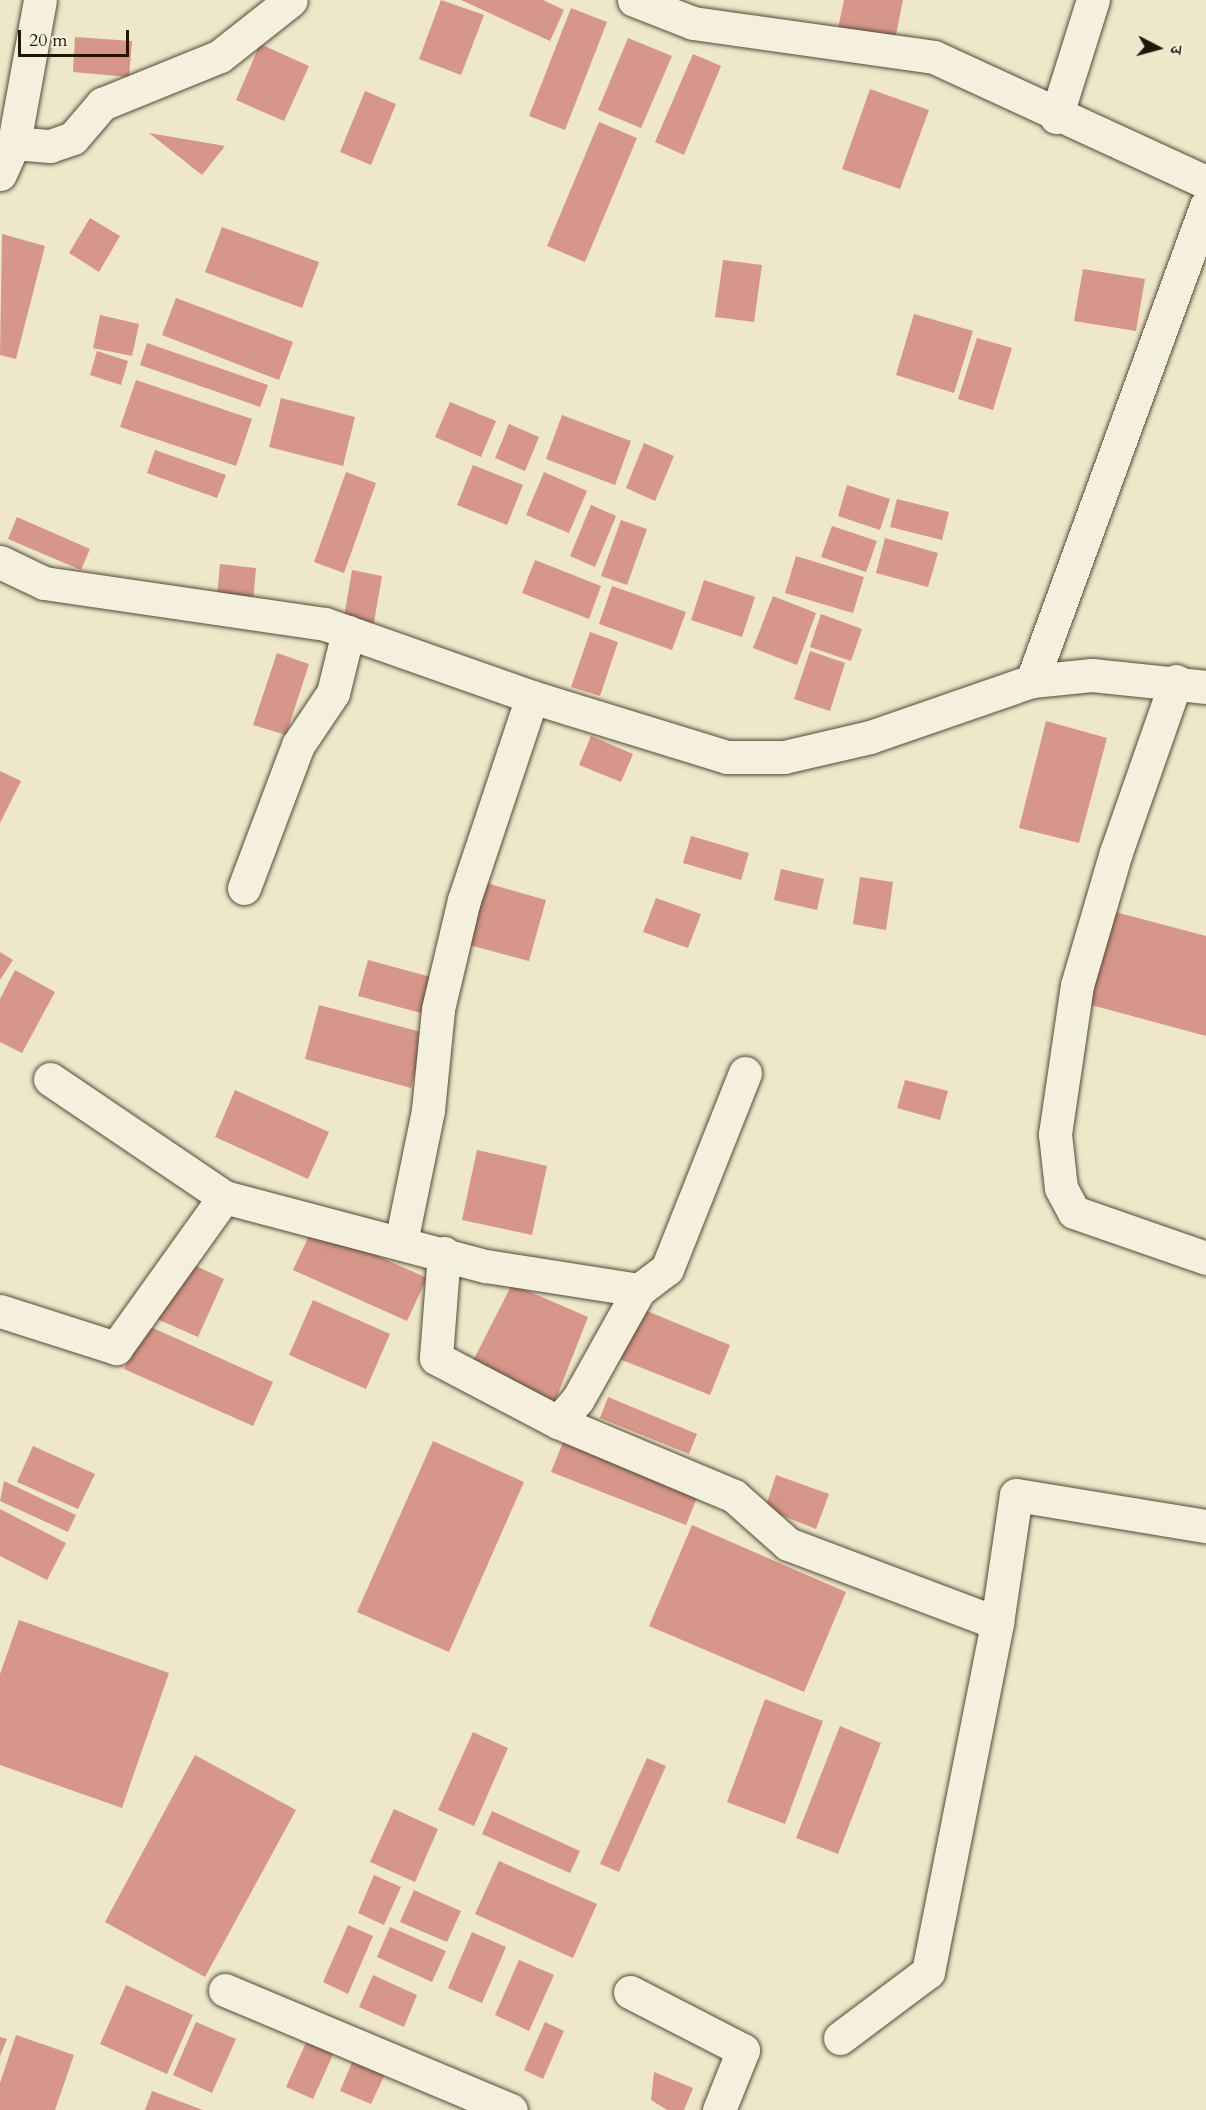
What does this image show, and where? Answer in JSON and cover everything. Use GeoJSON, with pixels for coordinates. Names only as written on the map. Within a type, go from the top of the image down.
{"type":"FeatureCollection","features":[{"type":"Feature","properties":{"kind":"street"},"geometry":{"type":"LineString","coordinates":[[0,174],[14,142],[40,0]]}},
{"type":"Feature","properties":{"kind":"street"},"geometry":{"type":"LineString","coordinates":[[14,142],[50,146],[73,138],[102,104],[220,56],[291,0]]}},
{"type":"Feature","properties":{"kind":"street"},"geometry":{"type":"LineString","coordinates":[[634,0],[693,23],[934,57],[1056,117],[1206,182]]}},
{"type":"Feature","properties":{"kind":"street"},"geometry":{"type":"LineString","coordinates":[[1056,117],[1093,0]]}},
{"type":"Feature","properties":{"kind":"street"},"geometry":{"type":"LineString","coordinates":[[1032,681],[1206,206]]}},
{"type":"Feature","properties":{"kind":"street"},"geometry":{"type":"LineString","coordinates":[[0,562],[44,583],[348,632],[532,698],[727,757],[784,757],[870,737],[1032,681],[1092,675],[1191,684],[1116,852],[1077,985],[1056,1134],[1062,1188],[1074,1212],[1206,1258]]}},
{"type":"Feature","properties":{"kind":"street"},"geometry":{"type":"LineString","coordinates":[[244,888],[298,745],[333,693],[348,632]]}},
{"type":"Feature","properties":{"kind":"street"},"geometry":{"type":"LineString","coordinates":[[401,1242],[429,1110],[438,1009],[460,916],[532,698]]}},
{"type":"Feature","properties":{"kind":"street"},"geometry":{"type":"LineString","coordinates":[[558,1422],[578,1399],[639,1290],[667,1269],[745,1073]]}},
{"type":"Feature","properties":{"kind":"street"},"geometry":{"type":"LineString","coordinates":[[50,1079],[224,1197],[444,1253],[639,1290]]}},
{"type":"Feature","properties":{"kind":"street"},"geometry":{"type":"LineString","coordinates":[[0,1311],[116,1348],[224,1197]]}},
{"type":"Feature","properties":{"kind":"street"},"geometry":{"type":"LineString","coordinates":[[444,1253],[436,1358],[558,1422],[734,1496],[788,1544],[997,1623]]}},
{"type":"Feature","properties":{"kind":"street"},"geometry":{"type":"LineString","coordinates":[[840,2038],[928,1972],[997,1623],[1016,1495],[1206,1526]]}},
{"type":"Feature","properties":{"kind":"street"},"geometry":{"type":"LineString","coordinates":[[225,1990],[511,2110]]}},
{"type":"Feature","properties":{"kind":"street"},"geometry":{"type":"LineString","coordinates":[[630,1992],[743,2050],[719,2110]]}},
{"type":"Feature","properties":{"kind":"building"},"geometry":{"type":"Polygon","coordinates":[[[441,0],[484,15],[461,75],[419,59],[441,0]]]}},
{"type":"Feature","properties":{"kind":"building"},"geometry":{"type":"Polygon","coordinates":[[[461,0],[543,0],[564,10],[550,41],[461,0]]]}},
{"type":"Feature","properties":{"kind":"building"},"geometry":{"type":"Polygon","coordinates":[[[844,0],[903,0],[893,50],[836,38],[844,0]]]}},
{"type":"Feature","properties":{"kind":"building"},"geometry":{"type":"Polygon","coordinates":[[[571,8],[607,22],[565,130],[529,116],[571,8]]]}},
{"type":"Feature","properties":{"kind":"building"},"geometry":{"type":"Polygon","coordinates":[[[75,37],[132,41],[129,77],[73,72],[75,37]]]}},
{"type":"Feature","properties":{"kind":"building"},"geometry":{"type":"Polygon","coordinates":[[[628,38],[672,56],[641,128],[598,110],[628,38]]]}},
{"type":"Feature","properties":{"kind":"building"},"geometry":{"type":"Polygon","coordinates":[[[260,44],[309,66],[284,121],[236,100],[260,44]]]}},
{"type":"Feature","properties":{"kind":"building"},"geometry":{"type":"Polygon","coordinates":[[[693,54],[721,66],[684,155],[655,142],[693,54]]]}},
{"type":"Feature","properties":{"kind":"building"},"geometry":{"type":"Polygon","coordinates":[[[870,89],[929,110],[900,189],[842,169],[870,89]]]}},
{"type":"Feature","properties":{"kind":"building"},"geometry":{"type":"Polygon","coordinates":[[[365,91],[396,104],[371,165],[340,152],[365,91]]]}},
{"type":"Feature","properties":{"kind":"building"},"geometry":{"type":"Polygon","coordinates":[[[599,122],[637,138],[585,262],[547,246],[599,122]]]}},
{"type":"Feature","properties":{"kind":"building"},"geometry":{"type":"Polygon","coordinates":[[[149,133],[225,146],[202,175],[149,133]]]}},
{"type":"Feature","properties":{"kind":"building"},"geometry":{"type":"Polygon","coordinates":[[[90,218],[120,236],[99,272],[69,253],[90,218]]]}},
{"type":"Feature","properties":{"kind":"building"},"geometry":{"type":"Polygon","coordinates":[[[222,227],[319,262],[302,308],[205,272],[222,227]]]}},
{"type":"Feature","properties":{"kind":"building"},"geometry":{"type":"Polygon","coordinates":[[[2,234],[45,246],[16,359],[0,355],[2,234]]]}},
{"type":"Feature","properties":{"kind":"building"},"geometry":{"type":"Polygon","coordinates":[[[723,260],[762,265],[754,322],[715,317],[723,260]]]}},
{"type":"Feature","properties":{"kind":"building"},"geometry":{"type":"Polygon","coordinates":[[[1083,269],[1145,279],[1136,331],[1074,321],[1083,269]]]}},
{"type":"Feature","properties":{"kind":"building"},"geometry":{"type":"Polygon","coordinates":[[[176,298],[293,342],[279,380],[162,335],[176,298]]]}},
{"type":"Feature","properties":{"kind":"building"},"geometry":{"type":"Polygon","coordinates":[[[914,314],[973,331],[954,393],[896,375],[914,314]]]}},
{"type":"Feature","properties":{"kind":"building"},"geometry":{"type":"Polygon","coordinates":[[[100,315],[139,324],[132,356],[93,348],[100,315]]]}},
{"type":"Feature","properties":{"kind":"building"},"geometry":{"type":"Polygon","coordinates":[[[977,338],[1012,348],[993,410],[958,399],[977,338]]]}},
{"type":"Feature","properties":{"kind":"building"},"geometry":{"type":"Polygon","coordinates":[[[147,343],[268,385],[260,407],[140,365],[147,343]]]}},
{"type":"Feature","properties":{"kind":"building"},"geometry":{"type":"Polygon","coordinates":[[[97,351],[128,361],[121,385],[90,375],[97,351]]]}},
{"type":"Feature","properties":{"kind":"building"},"geometry":{"type":"Polygon","coordinates":[[[136,380],[252,419],[236,466],[120,427],[136,380]]]}},
{"type":"Feature","properties":{"kind":"building"},"geometry":{"type":"Polygon","coordinates":[[[281,398],[355,417],[343,466],[269,447],[281,398]]]}},
{"type":"Feature","properties":{"kind":"building"},"geometry":{"type":"Polygon","coordinates":[[[450,402],[496,421],[481,457],[435,437],[450,402]]]}},
{"type":"Feature","properties":{"kind":"building"},"geometry":{"type":"Polygon","coordinates":[[[562,415],[631,441],[615,485],[546,459],[562,415]]]}},
{"type":"Feature","properties":{"kind":"building"},"geometry":{"type":"Polygon","coordinates":[[[509,424],[539,437],[525,471],[495,458],[509,424]]]}},
{"type":"Feature","properties":{"kind":"building"},"geometry":{"type":"Polygon","coordinates":[[[644,443],[674,456],[655,501],[626,488],[644,443]]]}},
{"type":"Feature","properties":{"kind":"building"},"geometry":{"type":"Polygon","coordinates":[[[155,450],[226,475],[217,498],[147,473],[155,450]]]}},
{"type":"Feature","properties":{"kind":"building"},"geometry":{"type":"Polygon","coordinates":[[[473,465],[523,485],[507,525],[457,505],[473,465]]]}},
{"type":"Feature","properties":{"kind":"building"},"geometry":{"type":"Polygon","coordinates":[[[346,472],[376,483],[344,573],[314,562],[346,472]]]}},
{"type":"Feature","properties":{"kind":"building"},"geometry":{"type":"Polygon","coordinates":[[[544,472],[587,491],[569,533],[526,515],[544,472]]]}},
{"type":"Feature","properties":{"kind":"building"},"geometry":{"type":"Polygon","coordinates":[[[847,485],[890,499],[880,530],[838,516],[847,485]]]}},
{"type":"Feature","properties":{"kind":"building"},"geometry":{"type":"Polygon","coordinates":[[[897,499],[949,512],[942,540],[890,527],[897,499]]]}},
{"type":"Feature","properties":{"kind":"building"},"geometry":{"type":"Polygon","coordinates":[[[591,505],[616,516],[595,567],[570,556],[591,505]]]}},
{"type":"Feature","properties":{"kind":"building"},"geometry":{"type":"Polygon","coordinates":[[[17,517],[90,549],[81,570],[8,539],[17,517]]]}},
{"type":"Feature","properties":{"kind":"building"},"geometry":{"type":"Polygon","coordinates":[[[621,520],[647,529],[627,585],[601,576],[621,520]]]}},
{"type":"Feature","properties":{"kind":"building"},"geometry":{"type":"Polygon","coordinates":[[[832,526],[877,541],[866,572],[821,557],[832,526]]]}},
{"type":"Feature","properties":{"kind":"building"},"geometry":{"type":"Polygon","coordinates":[[[885,538],[938,553],[928,587],[876,573],[885,538]]]}},
{"type":"Feature","properties":{"kind":"building"},"geometry":{"type":"Polygon","coordinates":[[[796,556],[864,577],[853,613],[785,593],[796,556]]]}},
{"type":"Feature","properties":{"kind":"building"},"geometry":{"type":"Polygon","coordinates":[[[535,560],[601,586],[589,619],[522,593],[535,560]]]}},
{"type":"Feature","properties":{"kind":"building"},"geometry":{"type":"Polygon","coordinates":[[[220,564],[256,568],[253,602],[217,598],[220,564]]]}},
{"type":"Feature","properties":{"kind":"building"},"geometry":{"type":"Polygon","coordinates":[[[352,570],[382,576],[373,628],[343,623],[352,570]]]}},
{"type":"Feature","properties":{"kind":"building"},"geometry":{"type":"Polygon","coordinates":[[[704,580],[755,597],[742,637],[691,620],[704,580]]]}},
{"type":"Feature","properties":{"kind":"building"},"geometry":{"type":"Polygon","coordinates":[[[612,586],[686,612],[672,650],[599,624],[612,586]]]}},
{"type":"Feature","properties":{"kind":"building"},"geometry":{"type":"Polygon","coordinates":[[[773,596],[816,613],[797,665],[753,648],[773,596]]]}},
{"type":"Feature","properties":{"kind":"building"},"geometry":{"type":"Polygon","coordinates":[[[821,614],[862,629],[851,661],[810,647],[821,614]]]}},
{"type":"Feature","properties":{"kind":"building"},"geometry":{"type":"Polygon","coordinates":[[[590,632],[618,642],[600,696],[571,687],[590,632]]]}},
{"type":"Feature","properties":{"kind":"building"},"geometry":{"type":"Polygon","coordinates":[[[810,651],[845,663],[830,711],[794,699],[810,651]]]}},
{"type":"Feature","properties":{"kind":"building"},"geometry":{"type":"Polygon","coordinates":[[[277,653],[309,664],[286,735],[253,725],[277,653]]]}},
{"type":"Feature","properties":{"kind":"building"},"geometry":{"type":"Polygon","coordinates":[[[1046,721],[1107,738],[1079,843],[1019,828],[1046,721]]]}},
{"type":"Feature","properties":{"kind":"building"},"geometry":{"type":"Polygon","coordinates":[[[591,736],[633,754],[621,782],[579,765],[591,736]]]}},
{"type":"Feature","properties":{"kind":"building"},"geometry":{"type":"Polygon","coordinates":[[[0,771],[21,781],[0,823],[0,771]]]}},
{"type":"Feature","properties":{"kind":"building"},"geometry":{"type":"Polygon","coordinates":[[[691,836],[749,853],[741,880],[683,863],[691,836]]]}},
{"type":"Feature","properties":{"kind":"building"},"geometry":{"type":"Polygon","coordinates":[[[781,869],[824,879],[817,910],[774,900],[781,869]]]}},
{"type":"Feature","properties":{"kind":"building"},"geometry":{"type":"Polygon","coordinates":[[[860,877],[893,882],[886,930],[853,924],[860,877]]]}},
{"type":"Feature","properties":{"kind":"building"},"geometry":{"type":"Polygon","coordinates":[[[486,883],[546,900],[529,961],[469,945],[486,883]]]}},
{"type":"Feature","properties":{"kind":"building"},"geometry":{"type":"Polygon","coordinates":[[[656,898],[701,914],[688,948],[643,932],[656,898]]]}},
{"type":"Feature","properties":{"kind":"building"},"geometry":{"type":"Polygon","coordinates":[[[1104,909],[1206,936],[1206,1036],[1080,1002],[1104,909]]]}},
{"type":"Feature","properties":{"kind":"building"},"geometry":{"type":"Polygon","coordinates":[[[0,952],[13,960],[0,980],[0,952]]]}},
{"type":"Feature","properties":{"kind":"building"},"geometry":{"type":"Polygon","coordinates":[[[368,960],[431,977],[421,1013],[358,996],[368,960]]]}},
{"type":"Feature","properties":{"kind":"building"},"geometry":{"type":"Polygon","coordinates":[[[15,970],[55,992],[22,1053],[0,1042],[0,999],[15,970]]]}},
{"type":"Feature","properties":{"kind":"building"},"geometry":{"type":"Polygon","coordinates":[[[319,1005],[425,1033],[411,1088],[305,1059],[319,1005]]]}},
{"type":"Feature","properties":{"kind":"building"},"geometry":{"type":"Polygon","coordinates":[[[905,1080],[948,1091],[940,1120],[897,1108],[905,1080]]]}},
{"type":"Feature","properties":{"kind":"building"},"geometry":{"type":"Polygon","coordinates":[[[235,1090],[329,1132],[308,1179],[215,1137],[235,1090]]]}},
{"type":"Feature","properties":{"kind":"building"},"geometry":{"type":"Polygon","coordinates":[[[477,1150],[547,1166],[532,1235],[462,1220],[477,1150]]]}},
{"type":"Feature","properties":{"kind":"building"},"geometry":{"type":"Polygon","coordinates":[[[313,1227],[427,1278],[407,1321],[293,1270],[313,1227]]]}},
{"type":"Feature","properties":{"kind":"building"},"geometry":{"type":"Polygon","coordinates":[[[183,1260],[224,1279],[198,1337],[157,1319],[183,1260]]]}},
{"type":"Feature","properties":{"kind":"building"},"geometry":{"type":"Polygon","coordinates":[[[512,1284],[588,1317],[554,1404],[472,1363],[512,1284]]]}},
{"type":"Feature","properties":{"kind":"building"},"geometry":{"type":"Polygon","coordinates":[[[313,1300],[390,1334],[366,1389],[289,1355],[313,1300]]]}},
{"type":"Feature","properties":{"kind":"building"},"geometry":{"type":"Polygon","coordinates":[[[632,1305],[730,1345],[710,1395],[612,1356],[632,1305]]]}},
{"type":"Feature","properties":{"kind":"building"},"geometry":{"type":"Polygon","coordinates":[[[144,1324],[273,1382],[253,1426],[124,1369],[144,1324]]]}},
{"type":"Feature","properties":{"kind":"building"},"geometry":{"type":"Polygon","coordinates":[[[608,1397],[697,1434],[689,1454],[600,1418],[608,1397]]]}},
{"type":"Feature","properties":{"kind":"building"},"geometry":{"type":"Polygon","coordinates":[[[565,1437],[700,1490],[686,1525],[551,1472],[565,1437]]]}},
{"type":"Feature","properties":{"kind":"building"},"geometry":{"type":"Polygon","coordinates":[[[433,1441],[524,1482],[449,1652],[357,1612],[433,1441]]]}},
{"type":"Feature","properties":{"kind":"building"},"geometry":{"type":"Polygon","coordinates":[[[33,1446],[95,1474],[78,1509],[17,1482],[33,1446]]]}},
{"type":"Feature","properties":{"kind":"building"},"geometry":{"type":"Polygon","coordinates":[[[776,1475],[829,1494],[816,1529],[765,1509],[776,1475]]]}},
{"type":"Feature","properties":{"kind":"building"},"geometry":{"type":"Polygon","coordinates":[[[4,1481],[76,1515],[68,1532],[0,1501],[4,1481]]]}},
{"type":"Feature","properties":{"kind":"building"},"geometry":{"type":"Polygon","coordinates":[[[0,1509],[66,1543],[47,1580],[0,1556],[0,1509]]]}},
{"type":"Feature","properties":{"kind":"building"},"geometry":{"type":"Polygon","coordinates":[[[692,1525],[846,1592],[804,1692],[649,1626],[692,1525]]]}},
{"type":"Feature","properties":{"kind":"building"},"geometry":{"type":"Polygon","coordinates":[[[19,1620],[169,1673],[122,1808],[0,1765],[0,1674],[19,1620]]]}},
{"type":"Feature","properties":{"kind":"building"},"geometry":{"type":"Polygon","coordinates":[[[765,1699],[823,1721],[785,1824],[727,1802],[765,1699]]]}},
{"type":"Feature","properties":{"kind":"building"},"geometry":{"type":"Polygon","coordinates":[[[840,1726],[881,1743],[838,1854],[796,1838],[840,1726]]]}},
{"type":"Feature","properties":{"kind":"building"},"geometry":{"type":"Polygon","coordinates":[[[473,1732],[508,1748],[474,1826],[438,1810],[473,1732]]]}},
{"type":"Feature","properties":{"kind":"building"},"geometry":{"type":"Polygon","coordinates":[[[195,1755],[296,1810],[205,1977],[105,1922],[195,1755]]]}},
{"type":"Feature","properties":{"kind":"building"},"geometry":{"type":"Polygon","coordinates":[[[647,1758],[666,1766],[619,1872],[600,1864],[647,1758]]]}},
{"type":"Feature","properties":{"kind":"building"},"geometry":{"type":"Polygon","coordinates":[[[394,1809],[438,1829],[415,1882],[370,1862],[394,1809]]]}},
{"type":"Feature","properties":{"kind":"building"},"geometry":{"type":"Polygon","coordinates":[[[492,1811],[580,1851],[570,1873],[482,1834],[492,1811]]]}},
{"type":"Feature","properties":{"kind":"building"},"geometry":{"type":"Polygon","coordinates":[[[499,1861],[597,1904],[573,1958],[475,1914],[499,1861]]]}},
{"type":"Feature","properties":{"kind":"building"},"geometry":{"type":"Polygon","coordinates":[[[374,1875],[401,1887],[384,1925],[358,1913],[374,1875]]]}},
{"type":"Feature","properties":{"kind":"building"},"geometry":{"type":"Polygon","coordinates":[[[414,1890],[461,1911],[447,1942],[400,1922],[414,1890]]]}},
{"type":"Feature","properties":{"kind":"building"},"geometry":{"type":"Polygon","coordinates":[[[348,1925],[373,1936],[348,1994],[323,1982],[348,1925]]]}},
{"type":"Feature","properties":{"kind":"building"},"geometry":{"type":"Polygon","coordinates":[[[390,1927],[446,1951],[432,1982],[377,1957],[390,1927]]]}},
{"type":"Feature","properties":{"kind":"building"},"geometry":{"type":"Polygon","coordinates":[[[472,1932],[506,1947],[482,2003],[448,1988],[472,1932]]]}},
{"type":"Feature","properties":{"kind":"building"},"geometry":{"type":"Polygon","coordinates":[[[519,1960],[554,1975],[529,2031],[495,2015],[519,1960]]]}},
{"type":"Feature","properties":{"kind":"building"},"geometry":{"type":"Polygon","coordinates":[[[373,1975],[417,1995],[404,2027],[359,2007],[373,1975]]]}},
{"type":"Feature","properties":{"kind":"building"},"geometry":{"type":"Polygon","coordinates":[[[126,1985],[193,2015],[167,2074],[100,2044],[126,1985]]]}},
{"type":"Feature","properties":{"kind":"building"},"geometry":{"type":"Polygon","coordinates":[[[196,2022],[236,2039],[212,2093],[173,2075],[196,2022]]]}},
{"type":"Feature","properties":{"kind":"building"},"geometry":{"type":"Polygon","coordinates":[[[545,2022],[564,2031],[543,2079],[524,2070],[545,2022]]]}},
{"type":"Feature","properties":{"kind":"building"},"geometry":{"type":"Polygon","coordinates":[[[16,2035],[74,2055],[55,2110],[0,2110],[0,2083],[16,2035]]]}},
{"type":"Feature","properties":{"kind":"building"},"geometry":{"type":"Polygon","coordinates":[[[309,2036],[336,2048],[313,2099],[286,2087],[309,2036]]]}},
{"type":"Feature","properties":{"kind":"building"},"geometry":{"type":"Polygon","coordinates":[[[0,2037],[7,2039],[0,2056],[0,2037]]]}},
{"type":"Feature","properties":{"kind":"building"},"geometry":{"type":"Polygon","coordinates":[[[353,2060],[385,2074],[371,2104],[340,2091],[353,2060]]]}},
{"type":"Feature","properties":{"kind":"building"},"geometry":{"type":"Polygon","coordinates":[[[654,2072],[693,2088],[684,2110],[667,2110],[651,2100],[654,2072]]]}},
{"type":"Feature","properties":{"kind":"building"},"geometry":{"type":"Polygon","coordinates":[[[152,2091],[203,2110],[145,2110],[152,2091]]]}}]}
